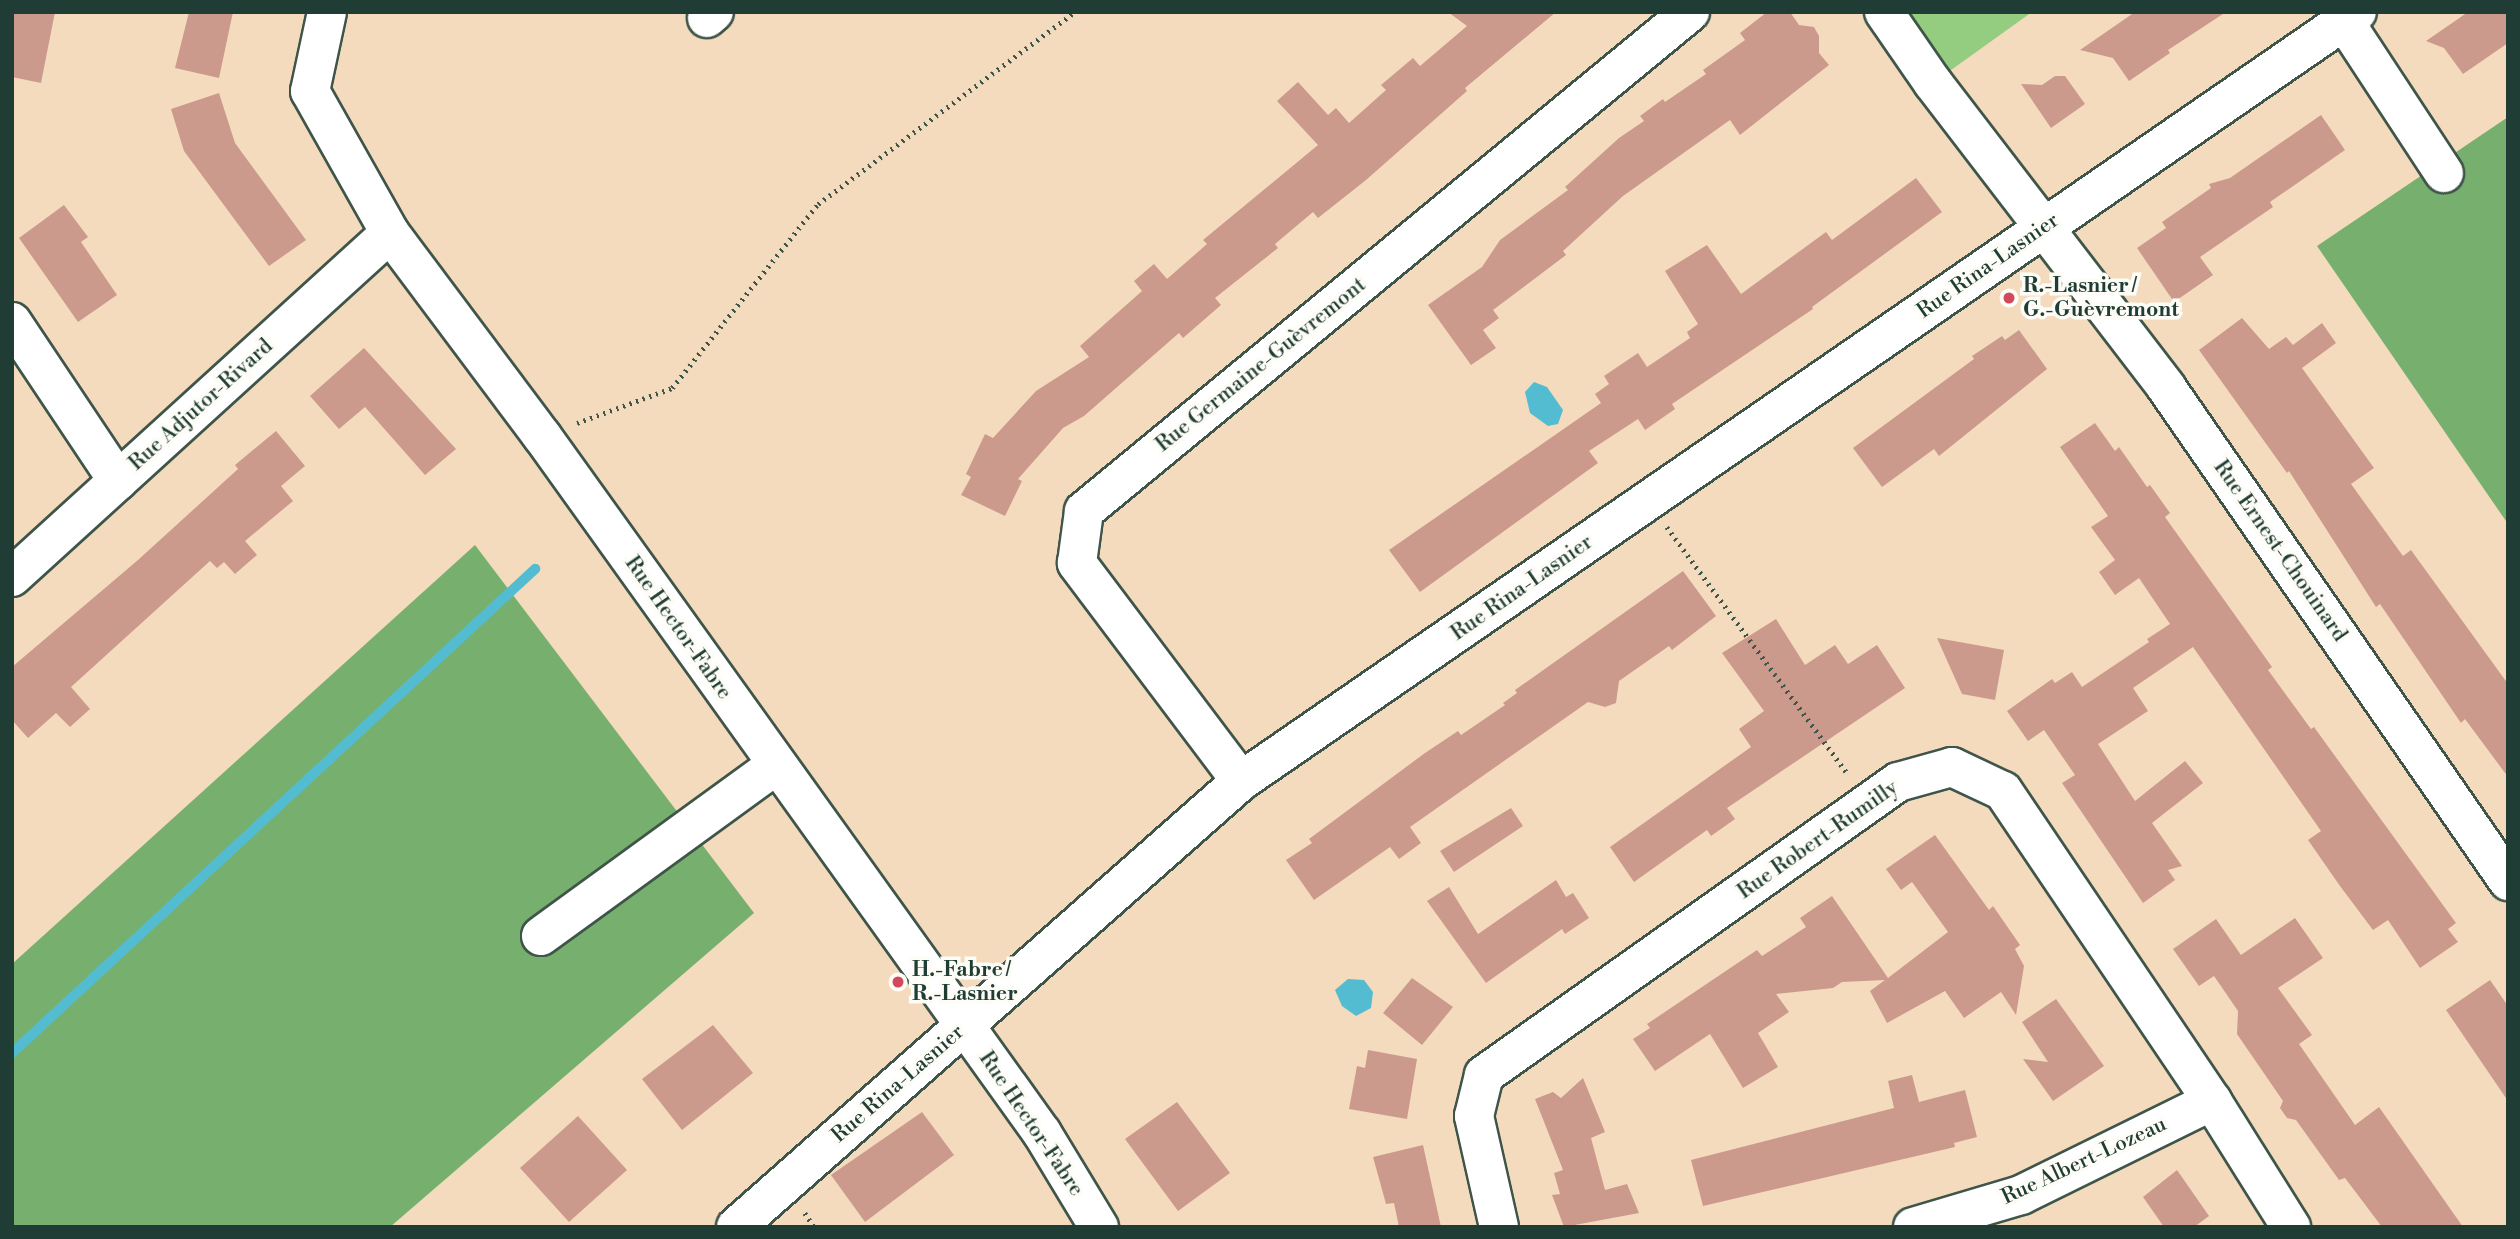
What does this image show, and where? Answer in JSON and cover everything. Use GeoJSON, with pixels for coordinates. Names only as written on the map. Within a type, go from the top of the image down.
{"type":"FeatureCollection","features":[{"type":"Feature","properties":{"kind":"street","name":"Rue Hector-Fabre"},"geometry":{"type":"LineString","coordinates":[[327,12],[310,91],[390,233],[542,436],[1042,1133],[1099,1227]]}},
{"type":"Feature","properties":{"kind":"street","name":"Rue Germaine-Guèvremont"},"geometry":{"type":"LineString","coordinates":[[1241,781],[1077,563],[1084,511],[1690,12]]}},
{"type":"Feature","properties":{"kind":"street"},"geometry":{"type":"LineString","coordinates":[[1884,12],[1933,83],[2044,228]]}},
{"type":"Feature","properties":{"kind":"street","name":"Rue Rina-Lasnier"},"geometry":{"type":"LineString","coordinates":[[736,1227],[1241,781],[2350,17]]}},
{"type":"Feature","properties":{"kind":"street"},"geometry":{"type":"LineString","coordinates":[[2350,17],[2444,173]]}},
{"type":"Feature","properties":{"kind":"street","name":"Rue Ernest-Chouinard"},"geometry":{"type":"LineString","coordinates":[[2044,228],[2166,387],[2508,881]]}},
{"type":"Feature","properties":{"kind":"street","name":"Rue Adjutor-Rivard"},"geometry":{"type":"LineString","coordinates":[[12,577],[390,233]]}},
{"type":"Feature","properties":{"kind":"street"},"geometry":{"type":"LineString","coordinates":[[12,322],[118,481]]}},
{"type":"Feature","properties":{"kind":"street"},"geometry":{"type":"LineString","coordinates":[[541,936],[776,765]]}},
{"type":"Feature","properties":{"kind":"street","name":"Rue Robert-Rumilly"},"geometry":{"type":"LineString","coordinates":[[1499,1227],[1474,1116],[1484,1075],[1898,782],[1952,767],[2003,791],[2212,1101],[2291,1227]]}},
{"type":"Feature","properties":{"kind":"street","name":"Rue Albert-Lozeau"},"geometry":{"type":"LineString","coordinates":[[1913,1227],[2021,1195],[2212,1101]]}},
{"type":"Feature","properties":{"kind":"path"},"geometry":{"type":"LineString","coordinates":[[542,436],[672,388],[818,204],[1075,12]]}},
{"type":"Feature","properties":{"kind":"path"},"geometry":{"type":"LineString","coordinates":[[1648,501],[1869,803]]}},
{"type":"Feature","properties":{"kind":"green space"},"geometry":{"type":"Polygon","coordinates":[[[1884,12],[2032,12],[1933,83],[1884,12]]]}},
{"type":"Feature","properties":{"kind":"green space"},"geometry":{"type":"Polygon","coordinates":[[[2508,117],[2508,524],[2317,246],[2508,117]]]}},
{"type":"Feature","properties":{"kind":"green space"},"geometry":{"type":"Polygon","coordinates":[[[475,545],[754,913],[390,1227],[12,1227],[12,964],[475,545]]]}},
{"type":"Feature","properties":{"kind":"water"},"geometry":{"type":"Polygon","coordinates":[[[1534,382],[1547,387],[1563,410],[1558,424],[1548,426],[1530,413],[1525,392],[1534,382]]]}},
{"type":"Feature","properties":{"kind":"water"},"geometry":{"type":"Polygon","coordinates":[[[1348,979],[1364,980],[1373,992],[1371,1008],[1356,1016],[1342,1006],[1335,990],[1348,979]]]}},
{"type":"Feature","properties":{"kind":"building"},"geometry":{"type":"Polygon","coordinates":[[[12,12],[55,12],[41,83],[12,77],[12,12]]]}},
{"type":"Feature","properties":{"kind":"building"},"geometry":{"type":"Polygon","coordinates":[[[189,12],[233,12],[219,78],[175,68],[189,12]]]}},
{"type":"Feature","properties":{"kind":"building"},"geometry":{"type":"Polygon","coordinates":[[[1448,12],[1556,12],[1465,88],[1467,91],[1366,180],[1318,218],[1313,212],[1275,244],[1278,248],[1215,298],[1221,305],[1183,338],[1179,333],[1084,416],[1063,428],[1018,479],[1022,481],[1005,516],[961,495],[971,477],[966,474],[985,434],[993,438],[1036,391],[1089,357],[1080,346],[1142,291],[1134,281],[1154,264],[1167,279],[1207,244],[1203,240],[1318,145],[1277,101],[1298,82],[1328,115],[1336,108],[1349,123],[1386,90],[1381,85],[1413,58],[1420,66],[1467,26],[1448,12]]]}},
{"type":"Feature","properties":{"kind":"building"},"geometry":{"type":"Polygon","coordinates":[[[1767,12],[1790,12],[1799,25],[1814,27],[1819,36],[1819,53],[1829,65],[1740,135],[1730,120],[1623,196],[1563,251],[1566,255],[1493,310],[1499,318],[1483,330],[1496,348],[1471,365],[1428,305],[1482,267],[1500,240],[1568,190],[1565,187],[1619,138],[1644,121],[1640,116],[1706,74],[1703,70],[1745,40],[1740,33],[1767,12]]]}},
{"type":"Feature","properties":{"kind":"building"},"geometry":{"type":"Polygon","coordinates":[[[2135,12],[2226,12],[2168,50],[2170,53],[2129,81],[2113,58],[2080,50],[2135,12]]]}},
{"type":"Feature","properties":{"kind":"building"},"geometry":{"type":"Polygon","coordinates":[[[2468,12],[2508,12],[2508,43],[2463,74],[2444,48],[2426,41],[2468,12]]]}},
{"type":"Feature","properties":{"kind":"building"},"geometry":{"type":"Polygon","coordinates":[[[2055,76],[2065,76],[2085,104],[2051,128],[2021,84],[2042,85],[2055,76]]]}},
{"type":"Feature","properties":{"kind":"building"},"geometry":{"type":"Polygon","coordinates":[[[219,93],[235,143],[306,240],[269,266],[184,151],[171,109],[219,93]]]}},
{"type":"Feature","properties":{"kind":"building"},"geometry":{"type":"Polygon","coordinates":[[[2321,115],[2345,150],[2270,202],[2273,207],[2200,257],[2213,275],[2174,302],[2137,248],[2166,228],[2162,222],[2211,188],[2209,184],[2230,178],[2321,115]]]}},
{"type":"Feature","properties":{"kind":"building"},"geometry":{"type":"Polygon","coordinates":[[[1916,178],[1942,212],[1812,307],[1813,309],[1672,404],[1675,409],[1645,430],[1638,419],[1589,451],[1598,463],[1420,592],[1389,550],[1601,403],[1595,394],[1609,384],[1604,376],[1638,353],[1647,367],[1690,338],[1687,332],[1698,324],[1665,271],[1707,245],[1741,294],[1826,232],[1832,240],[1916,178]]]}},
{"type":"Feature","properties":{"kind":"building"},"geometry":{"type":"Polygon","coordinates":[[[64,205],[88,237],[81,242],[117,295],[78,322],[19,238],[64,205]]]}},
{"type":"Feature","properties":{"kind":"building"},"geometry":{"type":"Polygon","coordinates":[[[2242,318],[2269,349],[2286,337],[2293,345],[2322,323],[2336,343],[2302,368],[2374,468],[2351,484],[2403,556],[2411,550],[2508,684],[2508,777],[2465,719],[2461,723],[2380,604],[2376,607],[2289,471],[2287,473],[2199,350],[2242,318]]]}},
{"type":"Feature","properties":{"kind":"building"},"geometry":{"type":"Polygon","coordinates":[[[2019,330],[2047,369],[1939,456],[1934,449],[1882,487],[1853,448],[1974,359],[1972,356],[2002,336],[2005,340],[2019,330]]]}},
{"type":"Feature","properties":{"kind":"building"},"geometry":{"type":"Polygon","coordinates":[[[364,348],[456,449],[425,475],[365,407],[339,429],[310,396],[364,348]]]}},
{"type":"Feature","properties":{"kind":"building"},"geometry":{"type":"Polygon","coordinates":[[[2095,423],[2115,451],[2119,447],[2147,487],[2150,485],[2170,513],[2165,517],[2272,667],[2268,670],[2311,729],[2314,727],[2456,923],[2448,929],[2458,942],[2420,968],[2388,920],[2373,930],[2340,886],[2308,840],[2321,831],[2193,647],[2133,688],[2148,711],[2098,744],[2135,801],[2185,761],[2203,783],[2152,823],[2182,866],[2168,870],[2175,880],[2143,903],[2062,783],[2075,775],[2044,730],[2028,741],[2007,711],[2052,679],[2055,683],[2072,672],[2082,687],[2149,642],[2147,639],[2170,624],[2139,578],[2115,595],[2099,572],[2115,560],[2091,527],[2108,516],[2060,447],[2095,423]]]}},
{"type":"Feature","properties":{"kind":"building"},"geometry":{"type":"Polygon","coordinates":[[[276,431],[305,466],[281,486],[293,501],[245,541],[257,555],[235,574],[224,562],[217,568],[210,561],[71,687],[90,709],[70,727],[56,713],[28,738],[12,720],[12,667],[138,560],[238,469],[235,465],[276,431]]]}},
{"type":"Feature","properties":{"kind":"building"},"geometry":{"type":"Polygon","coordinates":[[[1683,571],[1716,616],[1672,650],[1669,646],[1619,681],[1616,703],[1605,707],[1588,702],[1410,827],[1421,843],[1399,859],[1390,847],[1314,900],[1286,860],[1312,843],[1309,839],[1425,753],[1458,731],[1461,735],[1505,705],[1503,703],[1517,693],[1515,690],[1683,571]]]}},
{"type":"Feature","properties":{"kind":"building"},"geometry":{"type":"Polygon","coordinates":[[[1776,619],[1805,665],[1835,645],[1848,664],[1877,645],[1905,688],[1727,808],[1735,819],[1711,836],[1707,830],[1634,882],[1610,847],[1751,747],[1739,729],[1764,711],[1722,653],[1776,619]]]}},
{"type":"Feature","properties":{"kind":"building"},"geometry":{"type":"Polygon","coordinates":[[[1937,638],[2004,650],[1995,700],[1962,694],[1937,638]]]}},
{"type":"Feature","properties":{"kind":"building"},"geometry":{"type":"Polygon","coordinates":[[[1511,808],[1523,826],[1454,872],[1440,851],[1511,808]]]}},
{"type":"Feature","properties":{"kind":"building"},"geometry":{"type":"Polygon","coordinates":[[[1935,835],[1989,910],[1993,906],[2020,945],[2015,949],[2024,966],[2016,1015],[2001,992],[1964,1018],[1945,991],[1887,1023],[1870,991],[1885,980],[1842,982],[1833,988],[1776,994],[1789,1012],[1758,1033],[1778,1067],[1743,1088],[1710,1034],[1655,1071],[1633,1039],[1650,1028],[1647,1024],[1757,950],[1762,956],[1806,927],[1800,918],[1832,896],[1888,978],[1948,932],[1912,882],[1901,890],[1886,869],[1935,835]]]}},
{"type":"Feature","properties":{"kind":"building"},"geometry":{"type":"Polygon","coordinates":[[[1556,880],[1566,897],[1573,893],[1589,918],[1565,934],[1562,929],[1486,983],[1427,901],[1449,887],[1478,934],[1556,880]]]}},
{"type":"Feature","properties":{"kind":"building"},"geometry":{"type":"Polygon","coordinates":[[[2295,918],[2323,958],[2278,988],[2312,1035],[2299,1044],[2355,1125],[2379,1107],[2463,1227],[2382,1227],[2345,1178],[2339,1180],[2296,1120],[2287,1118],[2280,1108],[2283,1101],[2237,1034],[2238,1011],[2214,976],[2199,986],[2173,949],[2216,919],[2241,955],[2295,918]]]}},
{"type":"Feature","properties":{"kind":"building"},"geometry":{"type":"Polygon","coordinates":[[[1412,978],[1453,1007],[1422,1045],[1383,1013],[1412,978]]]}},
{"type":"Feature","properties":{"kind":"building"},"geometry":{"type":"Polygon","coordinates":[[[2490,980],[2508,1006],[2508,1101],[2446,1010],[2490,980]]]}},
{"type":"Feature","properties":{"kind":"building"},"geometry":{"type":"Polygon","coordinates":[[[2056,999],[2104,1066],[2053,1101],[2023,1059],[2048,1062],[2022,1022],[2056,999]]]}},
{"type":"Feature","properties":{"kind":"building"},"geometry":{"type":"Polygon","coordinates":[[[713,1025],[753,1073],[682,1130],[642,1079],[713,1025]]]}},
{"type":"Feature","properties":{"kind":"building"},"geometry":{"type":"Polygon","coordinates":[[[1368,1050],[1417,1059],[1407,1119],[1349,1109],[1357,1066],[1365,1068],[1368,1050]]]}},
{"type":"Feature","properties":{"kind":"building"},"geometry":{"type":"Polygon","coordinates":[[[1912,1075],[1919,1102],[1965,1090],[1977,1137],[1954,1143],[1955,1147],[1703,1206],[1691,1160],[1894,1108],[1888,1081],[1912,1075]]]}},
{"type":"Feature","properties":{"kind":"building"},"geometry":{"type":"Polygon","coordinates":[[[1583,1078],[1605,1132],[1591,1138],[1605,1190],[1627,1184],[1639,1213],[1564,1227],[1552,1195],[1560,1194],[1554,1173],[1563,1170],[1535,1099],[1553,1092],[1561,1098],[1583,1078]]]}},
{"type":"Feature","properties":{"kind":"building"},"geometry":{"type":"Polygon","coordinates":[[[1177,1102],[1230,1173],[1178,1211],[1125,1139],[1177,1102]]]}},
{"type":"Feature","properties":{"kind":"building"},"geometry":{"type":"Polygon","coordinates":[[[922,1112],[954,1155],[865,1222],[831,1175],[922,1112]]]}},
{"type":"Feature","properties":{"kind":"building"},"geometry":{"type":"Polygon","coordinates":[[[578,1116],[627,1170],[569,1222],[520,1168],[578,1116]]]}},
{"type":"Feature","properties":{"kind":"building"},"geometry":{"type":"Polygon","coordinates":[[[1423,1145],[1441,1227],[1399,1227],[1394,1203],[1386,1204],[1373,1157],[1423,1145]]]}},
{"type":"Feature","properties":{"kind":"building"},"geometry":{"type":"Polygon","coordinates":[[[2177,1170],[2209,1216],[2194,1227],[2164,1227],[2143,1197],[2177,1170]]]}},
{"type":"Feature","properties":{"kind":"waterway"},"geometry":{"type":"LineString","coordinates":[[12,1053],[535,569]]}},
{"type":"Feature","properties":{"kind":"place","name":"R.-Lasnier / G.-Guèvremont"},"geometry":{"type":"Point","coordinates":[2009,298]}},
{"type":"Feature","properties":{"kind":"place","name":"H.-Fabre / R.-Lasnier"},"geometry":{"type":"Point","coordinates":[898,982]}}]}
